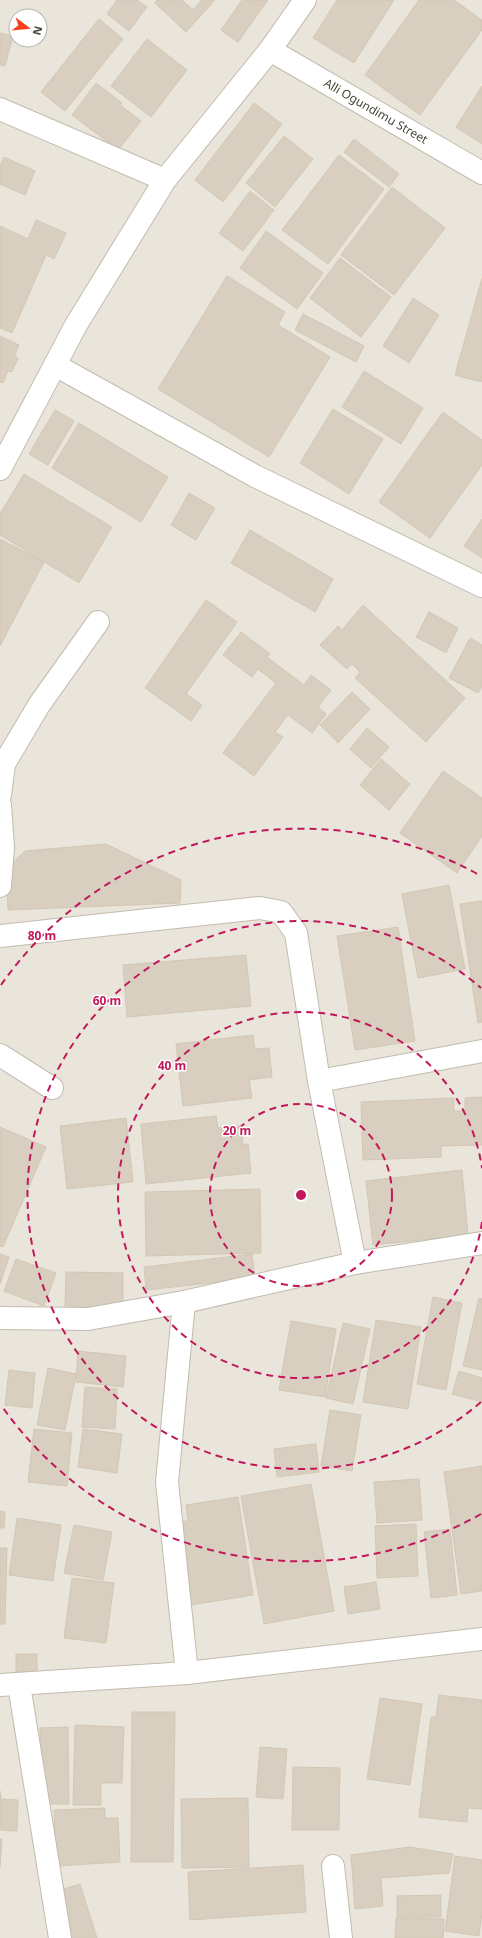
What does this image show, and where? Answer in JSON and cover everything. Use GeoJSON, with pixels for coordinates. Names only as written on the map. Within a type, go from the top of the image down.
{"type":"FeatureCollection","features":[{"type":"Feature","properties":{"kind":"street"},"geometry":{"type":"LineString","coordinates":[[0,469],[76,325],[165,180],[270,50],[305,0]]}},
{"type":"Feature","properties":{"kind":"street","name":"Alli Ogundimu Street"},"geometry":{"type":"LineString","coordinates":[[270,50],[482,173]]}},
{"type":"Feature","properties":{"kind":"street"},"geometry":{"type":"LineString","coordinates":[[0,109],[165,180]]}},
{"type":"Feature","properties":{"kind":"street"},"geometry":{"type":"LineString","coordinates":[[54,365],[255,476],[482,586]]}},
{"type":"Feature","properties":{"kind":"street"},"geometry":{"type":"LineString","coordinates":[[0,795],[4,764],[39,705],[98,622]]}},
{"type":"Feature","properties":{"kind":"street"},"geometry":{"type":"LineString","coordinates":[[0,805],[3,847],[0,886]]}},
{"type":"Feature","properties":{"kind":"street"},"geometry":{"type":"LineString","coordinates":[[0,936],[260,908],[281,912],[296,933],[319,1081],[355,1263]]}},
{"type":"Feature","properties":{"kind":"street"},"geometry":{"type":"LineString","coordinates":[[319,1081],[482,1051]]}},
{"type":"Feature","properties":{"kind":"street"},"geometry":{"type":"LineString","coordinates":[[0,1055],[52,1088]]}},
{"type":"Feature","properties":{"kind":"street"},"geometry":{"type":"LineString","coordinates":[[0,1318],[88,1319],[184,1302],[355,1263],[482,1243]]}},
{"type":"Feature","properties":{"kind":"street"},"geometry":{"type":"LineString","coordinates":[[184,1302],[167,1482],[186,1673]]}},
{"type":"Feature","properties":{"kind":"street"},"geometry":{"type":"LineString","coordinates":[[60,1938],[10,1685],[186,1673],[482,1639]]}},
{"type":"Feature","properties":{"kind":"street"},"geometry":{"type":"LineString","coordinates":[[333,1866],[341,1938]]}},
{"type":"Feature","properties":{"kind":"shaded area"},"geometry":{"type":"Polygon","coordinates":[[[0,0],[482,0],[482,1938],[0,1938],[0,0]]]}},
{"type":"Feature","properties":{"kind":"building"},"geometry":{"type":"Polygon","coordinates":[[[117,0],[137,0],[147,7],[129,31],[107,14],[117,0]]]}},
{"type":"Feature","properties":{"kind":"building"},"geometry":{"type":"Polygon","coordinates":[[[157,0],[182,0],[193,10],[202,0],[215,0],[186,32],[155,3],[157,0]]]}},
{"type":"Feature","properties":{"kind":"building"},"geometry":{"type":"Polygon","coordinates":[[[242,0],[268,0],[238,42],[221,30],[242,0]]]}},
{"type":"Feature","properties":{"kind":"building"},"geometry":{"type":"Polygon","coordinates":[[[337,0],[394,0],[354,63],[313,38],[337,0]]]}},
{"type":"Feature","properties":{"kind":"building"},"geometry":{"type":"Polygon","coordinates":[[[419,0],[454,0],[482,20],[482,30],[420,115],[365,75],[419,0]]]}},
{"type":"Feature","properties":{"kind":"building"},"geometry":{"type":"Polygon","coordinates":[[[99,19],[123,39],[65,111],[41,92],[99,19]]]}},
{"type":"Feature","properties":{"kind":"building"},"geometry":{"type":"Polygon","coordinates":[[[0,33],[8,35],[8,48],[10,48],[5,66],[0,65],[0,33]]]}},
{"type":"Feature","properties":{"kind":"building"},"geometry":{"type":"Polygon","coordinates":[[[147,39],[187,70],[151,117],[111,86],[147,39]]]}},
{"type":"Feature","properties":{"kind":"building"},"geometry":{"type":"Polygon","coordinates":[[[96,83],[122,103],[120,105],[141,121],[118,150],[72,115],[96,83]]]}},
{"type":"Feature","properties":{"kind":"building"},"geometry":{"type":"Polygon","coordinates":[[[482,86],[482,144],[456,127],[482,86]]]}},
{"type":"Feature","properties":{"kind":"building"},"geometry":{"type":"Polygon","coordinates":[[[254,103],[282,124],[223,202],[195,180],[254,103]]]}},
{"type":"Feature","properties":{"kind":"building"},"geometry":{"type":"Polygon","coordinates":[[[284,136],[313,159],[275,207],[246,183],[284,136]]]}},
{"type":"Feature","properties":{"kind":"building"},"geometry":{"type":"Polygon","coordinates":[[[354,139],[399,174],[389,187],[344,152],[354,139]]]}},
{"type":"Feature","properties":{"kind":"building"},"geometry":{"type":"Polygon","coordinates":[[[339,155],[384,189],[328,264],[282,230],[339,155]]]}},
{"type":"Feature","properties":{"kind":"building"},"geometry":{"type":"Polygon","coordinates":[[[4,157],[35,171],[25,195],[0,184],[0,166],[4,157]]]}},
{"type":"Feature","properties":{"kind":"building"},"geometry":{"type":"Polygon","coordinates":[[[392,187],[445,228],[394,295],[341,255],[392,187]]]}},
{"type":"Feature","properties":{"kind":"building"},"geometry":{"type":"Polygon","coordinates":[[[250,191],[274,210],[243,251],[219,233],[250,191]]]}},
{"type":"Feature","properties":{"kind":"building"},"geometry":{"type":"Polygon","coordinates":[[[36,220],[66,233],[54,259],[46,255],[12,333],[0,328],[0,226],[28,239],[36,220]]]}},
{"type":"Feature","properties":{"kind":"building"},"geometry":{"type":"Polygon","coordinates":[[[266,231],[323,273],[297,309],[240,268],[266,231]]]}},
{"type":"Feature","properties":{"kind":"building"},"geometry":{"type":"Polygon","coordinates":[[[340,258],[391,297],[361,337],[310,298],[340,258]]]}},
{"type":"Feature","properties":{"kind":"building"},"geometry":{"type":"Polygon","coordinates":[[[227,276],[285,312],[278,325],[330,357],[269,457],[158,389],[227,276]]]}},
{"type":"Feature","properties":{"kind":"building"},"geometry":{"type":"Polygon","coordinates":[[[482,278],[482,380],[481,382],[455,375],[482,278]]]}},
{"type":"Feature","properties":{"kind":"building"},"geometry":{"type":"Polygon","coordinates":[[[413,298],[439,315],[409,363],[383,346],[413,298]]]}},
{"type":"Feature","properties":{"kind":"building"},"geometry":{"type":"Polygon","coordinates":[[[303,314],[364,346],[356,362],[295,330],[303,314]]]}},
{"type":"Feature","properties":{"kind":"building"},"geometry":{"type":"Polygon","coordinates":[[[0,336],[19,345],[14,356],[18,358],[12,372],[8,371],[3,383],[0,382],[0,336]]]}},
{"type":"Feature","properties":{"kind":"building"},"geometry":{"type":"Polygon","coordinates":[[[364,371],[423,408],[401,444],[342,407],[364,371]]]}},
{"type":"Feature","properties":{"kind":"building"},"geometry":{"type":"Polygon","coordinates":[[[333,409],[383,439],[349,494],[300,463],[333,409]]]}},
{"type":"Feature","properties":{"kind":"building"},"geometry":{"type":"Polygon","coordinates":[[[55,410],[74,421],[48,465],[29,454],[55,410]]]}},
{"type":"Feature","properties":{"kind":"building"},"geometry":{"type":"Polygon","coordinates":[[[443,412],[482,440],[482,465],[430,538],[379,502],[443,412]]]}},
{"type":"Feature","properties":{"kind":"building"},"geometry":{"type":"Polygon","coordinates":[[[79,423],[168,477],[141,522],[52,468],[79,423]]]}},
{"type":"Feature","properties":{"kind":"building"},"geometry":{"type":"Polygon","coordinates":[[[24,474],[112,527],[79,583],[0,535],[0,514],[24,474]]]}},
{"type":"Feature","properties":{"kind":"building"},"geometry":{"type":"Polygon","coordinates":[[[189,493],[215,508],[196,540],[171,525],[189,493]]]}},
{"type":"Feature","properties":{"kind":"building"},"geometry":{"type":"Polygon","coordinates":[[[482,519],[482,558],[464,546],[482,519]]]}},
{"type":"Feature","properties":{"kind":"building"},"geometry":{"type":"Polygon","coordinates":[[[250,530],[333,579],[315,612],[231,563],[250,530]]]}},
{"type":"Feature","properties":{"kind":"building"},"geometry":{"type":"Polygon","coordinates":[[[0,539],[44,562],[0,646],[0,539]]]}},
{"type":"Feature","properties":{"kind":"building"},"geometry":{"type":"Polygon","coordinates":[[[206,600],[237,622],[186,694],[202,705],[191,721],[145,688],[206,600]]]}},
{"type":"Feature","properties":{"kind":"building"},"geometry":{"type":"Polygon","coordinates":[[[363,605],[465,698],[426,742],[355,678],[360,672],[352,664],[347,669],[320,645],[338,626],[342,630],[363,605]]]}},
{"type":"Feature","properties":{"kind":"building"},"geometry":{"type":"Polygon","coordinates":[[[429,612],[458,628],[446,653],[416,637],[429,612]]]}},
{"type":"Feature","properties":{"kind":"building"},"geometry":{"type":"Polygon","coordinates":[[[241,632],[270,654],[267,657],[304,685],[311,675],[331,690],[318,707],[326,714],[312,733],[288,715],[275,732],[283,737],[254,776],[223,753],[276,683],[258,669],[252,677],[223,655],[241,632]]]}},
{"type":"Feature","properties":{"kind":"building"},"geometry":{"type":"Polygon","coordinates":[[[470,638],[482,645],[482,686],[478,693],[449,678],[470,638]]]}},
{"type":"Feature","properties":{"kind":"building"},"geometry":{"type":"Polygon","coordinates":[[[352,692],[370,709],[338,743],[320,725],[352,692]]]}},
{"type":"Feature","properties":{"kind":"building"},"geometry":{"type":"Polygon","coordinates":[[[367,728],[389,747],[371,768],[350,749],[367,728]]]}},
{"type":"Feature","properties":{"kind":"building"},"geometry":{"type":"Polygon","coordinates":[[[381,759],[410,784],[389,810],[360,785],[381,759]]]}},
{"type":"Feature","properties":{"kind":"building"},"geometry":{"type":"Polygon","coordinates":[[[443,771],[482,798],[482,836],[457,873],[400,833],[443,771]]]}},
{"type":"Feature","properties":{"kind":"building"},"geometry":{"type":"Polygon","coordinates":[[[106,844],[181,880],[180,903],[8,910],[6,869],[25,851],[106,844]]]}},
{"type":"Feature","properties":{"kind":"building"},"geometry":{"type":"Polygon","coordinates":[[[449,885],[465,969],[418,978],[402,894],[449,885]]]}},
{"type":"Feature","properties":{"kind":"building"},"geometry":{"type":"Polygon","coordinates":[[[482,901],[482,1022],[478,1023],[460,904],[482,901]]]}},
{"type":"Feature","properties":{"kind":"building"},"geometry":{"type":"Polygon","coordinates":[[[398,927],[415,1041],[355,1050],[337,936],[398,927]]]}},
{"type":"Feature","properties":{"kind":"building"},"geometry":{"type":"Polygon","coordinates":[[[246,955],[251,1006],[127,1017],[123,965],[246,955]]]}},
{"type":"Feature","properties":{"kind":"building"},"geometry":{"type":"Polygon","coordinates":[[[253,1035],[255,1049],[269,1048],[272,1077],[249,1080],[252,1098],[183,1106],[176,1044],[253,1035]]]}},
{"type":"Feature","properties":{"kind":"building"},"geometry":{"type":"Polygon","coordinates":[[[482,1097],[482,1145],[441,1146],[441,1157],[363,1160],[361,1102],[454,1098],[454,1111],[465,1111],[465,1098],[482,1097]]]}},
{"type":"Feature","properties":{"kind":"building"},"geometry":{"type":"Polygon","coordinates":[[[216,1116],[218,1128],[241,1126],[243,1145],[248,1144],[251,1173],[146,1184],[141,1124],[216,1116]]]}},
{"type":"Feature","properties":{"kind":"building"},"geometry":{"type":"Polygon","coordinates":[[[126,1118],[133,1182],[67,1189],[60,1126],[126,1118]]]}},
{"type":"Feature","properties":{"kind":"building"},"geometry":{"type":"Polygon","coordinates":[[[0,1127],[46,1147],[3,1247],[0,1246],[0,1127]]]}},
{"type":"Feature","properties":{"kind":"building"},"geometry":{"type":"Polygon","coordinates":[[[462,1170],[468,1235],[373,1245],[366,1181],[462,1170]]]}},
{"type":"Feature","properties":{"kind":"building"},"geometry":{"type":"Polygon","coordinates":[[[260,1189],[261,1253],[146,1256],[145,1192],[260,1189]]]}},
{"type":"Feature","properties":{"kind":"building"},"geometry":{"type":"Polygon","coordinates":[[[0,1254],[9,1257],[0,1284],[0,1254]]]}},
{"type":"Feature","properties":{"kind":"building"},"geometry":{"type":"Polygon","coordinates":[[[252,1254],[255,1278],[146,1290],[144,1267],[252,1254]]]}},
{"type":"Feature","properties":{"kind":"building"},"geometry":{"type":"Polygon","coordinates":[[[16,1259],[56,1273],[44,1306],[4,1291],[16,1259]]]}},
{"type":"Feature","properties":{"kind":"building"},"geometry":{"type":"Polygon","coordinates":[[[66,1272],[123,1273],[123,1307],[65,1306],[66,1272]]]}},
{"type":"Feature","properties":{"kind":"building"},"geometry":{"type":"Polygon","coordinates":[[[433,1297],[462,1303],[446,1390],[417,1384],[433,1297]]]}},
{"type":"Feature","properties":{"kind":"building"},"geometry":{"type":"Polygon","coordinates":[[[479,1298],[482,1299],[482,1370],[463,1366],[479,1298]]]}},
{"type":"Feature","properties":{"kind":"building"},"geometry":{"type":"Polygon","coordinates":[[[376,1320],[421,1327],[408,1409],[363,1402],[376,1320]]]}},
{"type":"Feature","properties":{"kind":"building"},"geometry":{"type":"Polygon","coordinates":[[[291,1321],[336,1329],[325,1397],[279,1390],[291,1321]]]}},
{"type":"Feature","properties":{"kind":"building"},"geometry":{"type":"Polygon","coordinates":[[[343,1323],[370,1329],[353,1404],[326,1398],[343,1323]]]}},
{"type":"Feature","properties":{"kind":"building"},"geometry":{"type":"Polygon","coordinates":[[[78,1351],[126,1356],[123,1387],[76,1382],[78,1351]]]}},
{"type":"Feature","properties":{"kind":"building"},"geometry":{"type":"Polygon","coordinates":[[[48,1368],[76,1374],[65,1430],[37,1425],[48,1368]]]}},
{"type":"Feature","properties":{"kind":"building"},"geometry":{"type":"Polygon","coordinates":[[[9,1370],[35,1373],[32,1408],[5,1405],[9,1370]]]}},
{"type":"Feature","properties":{"kind":"building"},"geometry":{"type":"Polygon","coordinates":[[[459,1371],[482,1378],[482,1402],[452,1394],[459,1371]]]}},
{"type":"Feature","properties":{"kind":"building"},"geometry":{"type":"Polygon","coordinates":[[[85,1387],[117,1389],[115,1429],[82,1427],[85,1387]]]}},
{"type":"Feature","properties":{"kind":"building"},"geometry":{"type":"Polygon","coordinates":[[[330,1410],[361,1415],[352,1471],[321,1466],[330,1410]]]}},
{"type":"Feature","properties":{"kind":"building"},"geometry":{"type":"Polygon","coordinates":[[[34,1429],[72,1433],[67,1486],[28,1482],[34,1429]]]}},
{"type":"Feature","properties":{"kind":"building"},"geometry":{"type":"Polygon","coordinates":[[[83,1429],[122,1434],[117,1473],[78,1467],[83,1429]]]}},
{"type":"Feature","properties":{"kind":"building"},"geometry":{"type":"Polygon","coordinates":[[[316,1444],[319,1472],[277,1477],[274,1449],[316,1444]]]}},
{"type":"Feature","properties":{"kind":"building"},"geometry":{"type":"Polygon","coordinates":[[[482,1466],[482,1591],[461,1594],[444,1472],[482,1466]]]}},
{"type":"Feature","properties":{"kind":"building"},"geometry":{"type":"Polygon","coordinates":[[[419,1479],[422,1520],[377,1523],[374,1482],[419,1479]]]}},
{"type":"Feature","properties":{"kind":"building"},"geometry":{"type":"Polygon","coordinates":[[[311,1484],[334,1611],[264,1624],[241,1496],[311,1484]]]}},
{"type":"Feature","properties":{"kind":"building"},"geometry":{"type":"Polygon","coordinates":[[[238,1497],[253,1595],[191,1605],[179,1522],[188,1521],[186,1505],[238,1497]]]}},
{"type":"Feature","properties":{"kind":"building"},"geometry":{"type":"Polygon","coordinates":[[[0,1511],[5,1512],[4,1528],[0,1528],[0,1511]]]}},
{"type":"Feature","properties":{"kind":"building"},"geometry":{"type":"Polygon","coordinates":[[[17,1518],[61,1525],[53,1581],[9,1575],[17,1518]]]}},
{"type":"Feature","properties":{"kind":"building"},"geometry":{"type":"Polygon","coordinates":[[[416,1524],[418,1576],[377,1578],[375,1526],[416,1524]]]}},
{"type":"Feature","properties":{"kind":"building"},"geometry":{"type":"Polygon","coordinates":[[[74,1525],[112,1532],[103,1580],[64,1573],[74,1525]]]}},
{"type":"Feature","properties":{"kind":"building"},"geometry":{"type":"Polygon","coordinates":[[[450,1529],[457,1595],[431,1598],[424,1532],[450,1529]]]}},
{"type":"Feature","properties":{"kind":"building"},"geometry":{"type":"Polygon","coordinates":[[[0,1548],[7,1548],[5,1624],[0,1624],[0,1548]]]}},
{"type":"Feature","properties":{"kind":"building"},"geometry":{"type":"Polygon","coordinates":[[[72,1578],[114,1583],[106,1643],[64,1638],[72,1578]]]}},
{"type":"Feature","properties":{"kind":"building"},"geometry":{"type":"Polygon","coordinates":[[[376,1582],[380,1609],[348,1614],[344,1587],[376,1582]]]}},
{"type":"Feature","properties":{"kind":"building"},"geometry":{"type":"Polygon","coordinates":[[[16,1654],[37,1654],[37,1683],[16,1683],[16,1654]]]}},
{"type":"Feature","properties":{"kind":"building"},"geometry":{"type":"Polygon","coordinates":[[[439,1695],[482,1700],[482,1809],[468,1808],[467,1822],[419,1817],[431,1717],[436,1717],[439,1695]]]}},
{"type":"Feature","properties":{"kind":"building"},"geometry":{"type":"Polygon","coordinates":[[[380,1698],[422,1704],[410,1785],[367,1779],[380,1698]]]}},
{"type":"Feature","properties":{"kind":"building"},"geometry":{"type":"Polygon","coordinates":[[[132,1712],[175,1712],[173,1862],[131,1862],[132,1712]]]}},
{"type":"Feature","properties":{"kind":"building"},"geometry":{"type":"Polygon","coordinates":[[[75,1725],[124,1727],[122,1783],[101,1783],[101,1805],[73,1805],[75,1725]]]}},
{"type":"Feature","properties":{"kind":"building"},"geometry":{"type":"Polygon","coordinates":[[[68,1727],[69,1804],[42,1804],[40,1728],[68,1727]]]}},
{"type":"Feature","properties":{"kind":"building"},"geometry":{"type":"Polygon","coordinates":[[[260,1747],[287,1749],[283,1799],[256,1797],[260,1747]]]}},
{"type":"Feature","properties":{"kind":"building"},"geometry":{"type":"Polygon","coordinates":[[[293,1767],[340,1768],[339,1830],[292,1830],[293,1767]]]}},
{"type":"Feature","properties":{"kind":"building"},"geometry":{"type":"Polygon","coordinates":[[[0,1791],[1,1799],[18,1800],[17,1831],[0,1830],[0,1791]]]}},
{"type":"Feature","properties":{"kind":"building"},"geometry":{"type":"Polygon","coordinates":[[[248,1798],[249,1867],[182,1868],[181,1799],[248,1798]]]}},
{"type":"Feature","properties":{"kind":"building"},"geometry":{"type":"Polygon","coordinates":[[[105,1808],[105,1818],[118,1818],[120,1862],[57,1866],[54,1810],[105,1808]]]}},
{"type":"Feature","properties":{"kind":"building"},"geometry":{"type":"Polygon","coordinates":[[[0,1839],[2,1839],[0,1867],[0,1839]]]}},
{"type":"Feature","properties":{"kind":"building"},"geometry":{"type":"Polygon","coordinates":[[[410,1847],[453,1854],[449,1873],[381,1878],[383,1906],[355,1909],[351,1855],[410,1847]]]}},
{"type":"Feature","properties":{"kind":"building"},"geometry":{"type":"Polygon","coordinates":[[[455,1856],[482,1860],[482,1913],[479,1936],[445,1931],[455,1856]]]}},
{"type":"Feature","properties":{"kind":"building"},"geometry":{"type":"Polygon","coordinates":[[[303,1865],[306,1912],[190,1920],[188,1872],[303,1865]]]}},
{"type":"Feature","properties":{"kind":"building"},"geometry":{"type":"Polygon","coordinates":[[[80,1884],[97,1938],[71,1938],[57,1891],[80,1884]]]}},
{"type":"Feature","properties":{"kind":"building"},"geometry":{"type":"Polygon","coordinates":[[[441,1895],[441,1917],[397,1917],[397,1896],[441,1895]]]}},
{"type":"Feature","properties":{"kind":"building"},"geometry":{"type":"Polygon","coordinates":[[[396,1918],[444,1919],[443,1938],[395,1938],[396,1918]]]}}]}
